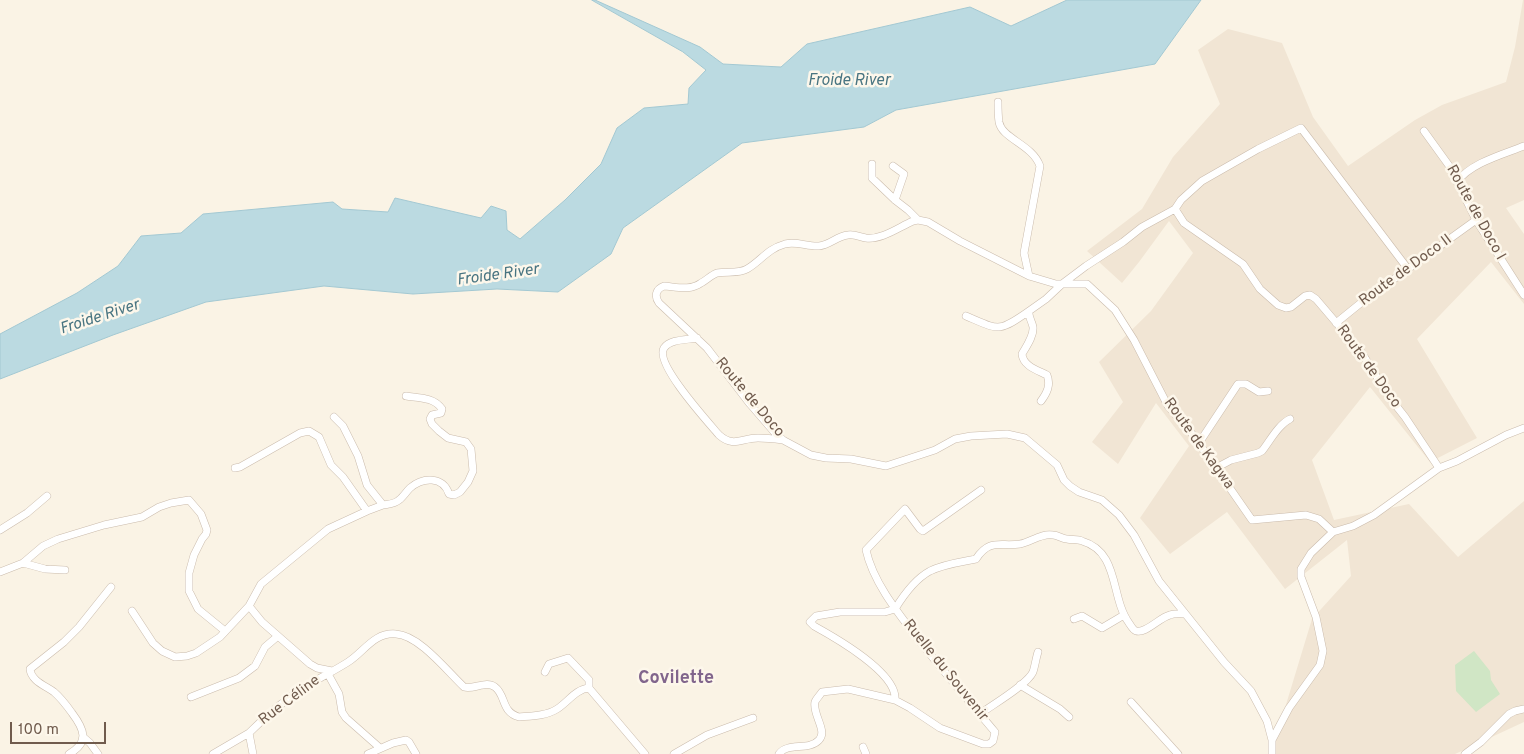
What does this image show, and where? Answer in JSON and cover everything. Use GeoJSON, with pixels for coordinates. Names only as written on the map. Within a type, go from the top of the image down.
{"type":"FeatureCollection","features":[{"type":"Feature","properties":{"kind":"street"},"geometry":{"type":"LineString","coordinates":[[998,102],[999,123],[1004,132],[1032,152],[1040,166],[1024,254],[1029,276]]}},
{"type":"Feature","properties":{"kind":"street"},"geometry":{"type":"LineString","coordinates":[[966,316],[993,327],[1004,327],[1046,299],[1086,266],[1142,227],[1175,209],[1181,200],[1202,181],[1258,149],[1300,128],[1408,269]]}},
{"type":"Feature","properties":{"kind":"street","name":"Route de Doco I"},"geometry":{"type":"LineString","coordinates":[[1424,131],[1450,167],[1476,220],[1524,295]]}},
{"type":"Feature","properties":{"kind":"street"},"geometry":{"type":"LineString","coordinates":[[1457,182],[1468,171],[1524,146]]}},
{"type":"Feature","properties":{"kind":"street"},"geometry":{"type":"LineString","coordinates":[[872,164],[872,178],[918,220],[928,222],[960,241],[1029,276]]}},
{"type":"Feature","properties":{"kind":"street"},"geometry":{"type":"LineString","coordinates":[[893,166],[904,174],[895,200]]}},
{"type":"Feature","properties":{"kind":"street","name":"Route de Doco"},"geometry":{"type":"LineString","coordinates":[[1175,209],[1184,223],[1243,264],[1260,289],[1278,304],[1286,308],[1291,307],[1305,296],[1310,295],[1316,299],[1362,353],[1390,398],[1439,468]]}},
{"type":"Feature","properties":{"kind":"street","name":"Route de Doco"},"geometry":{"type":"LineString","coordinates":[[918,220],[874,238],[848,235],[819,246],[796,243],[786,244],[765,254],[750,268],[745,270],[715,274],[695,287],[664,286],[660,288],[656,299],[717,360],[750,404],[783,440],[811,455],[851,459],[886,466],[935,450],[955,439],[1007,434],[1025,438],[1057,464],[1064,480],[1070,486],[1079,492],[1102,500],[1119,515],[1134,536],[1158,581],[1224,662],[1251,691],[1267,722],[1272,740]]}},
{"type":"Feature","properties":{"kind":"street","name":"Route de Doco II"},"geometry":{"type":"LineString","coordinates":[[1336,323],[1362,302],[1476,220]]}},
{"type":"Feature","properties":{"kind":"street","name":"Route de Kagwa"},"geometry":{"type":"LineString","coordinates":[[1029,276],[1056,284],[1087,284],[1115,310],[1134,340],[1168,406],[1199,443],[1252,520],[1306,515],[1319,519],[1333,532]]}},
{"type":"Feature","properties":{"kind":"street"},"geometry":{"type":"LineString","coordinates":[[1029,311],[1028,315],[1033,325],[1033,331],[1022,354],[1022,358],[1025,363],[1047,375],[1048,389],[1041,401]]}},
{"type":"Feature","properties":{"kind":"street"},"geometry":{"type":"LineString","coordinates":[[697,338],[671,343],[664,347],[662,358],[680,388],[719,436],[726,441],[736,442],[756,438],[783,440]]}},
{"type":"Feature","properties":{"kind":"street"},"geometry":{"type":"LineString","coordinates":[[1199,443],[1238,384],[1246,384],[1259,392],[1268,391]]}},
{"type":"Feature","properties":{"kind":"street"},"geometry":{"type":"LineString","coordinates":[[132,611],[153,642],[162,651],[175,657],[196,653],[220,637],[224,630],[249,606],[261,584],[328,529],[366,511],[397,502],[410,488],[422,481],[430,479],[436,481],[444,485],[449,494],[454,495],[460,492],[468,482],[473,471],[471,449],[466,442],[448,438],[432,424],[430,419],[432,415],[440,413],[442,409],[439,405],[430,400],[406,396]]}},
{"type":"Feature","properties":{"kind":"street"},"geometry":{"type":"LineString","coordinates":[[334,417],[343,426],[358,456],[367,485],[384,506]]}},
{"type":"Feature","properties":{"kind":"street"},"geometry":{"type":"LineString","coordinates":[[1216,468],[1231,460],[1262,451],[1286,421],[1290,419]]}},
{"type":"Feature","properties":{"kind":"street"},"geometry":{"type":"LineString","coordinates":[[1272,754],[1272,740],[1289,708],[1320,665],[1323,651],[1313,606],[1301,577],[1301,569],[1311,553],[1333,532],[1353,526],[1374,515],[1439,468],[1524,428]]}},
{"type":"Feature","properties":{"kind":"street"},"geometry":{"type":"LineString","coordinates":[[235,468],[309,431],[319,437],[331,464],[344,477],[366,511]]}},
{"type":"Feature","properties":{"kind":"street","name":"Ruelle du Souvenir"},"geometry":{"type":"LineString","coordinates":[[895,700],[940,728],[983,744],[989,744],[994,741],[995,732],[949,679],[895,609],[869,564],[866,550],[905,509],[923,531],[981,490]]}},
{"type":"Feature","properties":{"kind":"street"},"geometry":{"type":"LineString","coordinates":[[0,530],[27,513],[47,496]]}},
{"type":"Feature","properties":{"kind":"street"},"geometry":{"type":"LineString","coordinates":[[0,572],[22,563],[43,546],[58,539],[104,525],[142,517],[159,507],[189,500],[200,514],[207,530],[194,555],[189,573],[189,591],[198,609],[224,630]]}},
{"type":"Feature","properties":{"kind":"street"},"geometry":{"type":"LineString","coordinates":[[779,754],[784,749],[814,744],[820,740],[822,733],[815,711],[815,701],[822,692],[848,689],[895,700],[893,690],[882,674],[859,652],[810,622],[816,616],[840,612],[885,612],[895,609],[912,587],[929,572],[976,559],[982,550],[988,546],[1019,544],[1052,535],[1082,540],[1096,547],[1106,558],[1115,582],[1120,608],[1134,630],[1138,632],[1146,630],[1170,614],[1185,614]]}},
{"type":"Feature","properties":{"kind":"street"},"geometry":{"type":"LineString","coordinates":[[22,563],[45,569],[65,570]]}},
{"type":"Feature","properties":{"kind":"street"},"geometry":{"type":"LineString","coordinates":[[69,754],[81,744],[84,732],[81,724],[68,706],[54,692],[33,677],[30,669],[64,642],[79,627],[111,588]]}},
{"type":"Feature","properties":{"kind":"street"},"geometry":{"type":"LineString","coordinates":[[249,606],[262,622],[310,664],[328,673],[340,694],[342,712],[346,718],[380,748]]}},
{"type":"Feature","properties":{"kind":"street"},"geometry":{"type":"LineString","coordinates":[[1074,618],[1082,616],[1102,628],[1124,615]]}},
{"type":"Feature","properties":{"kind":"street","name":"Rue Céline"},"geometry":{"type":"LineString","coordinates":[[254,754],[249,733],[273,710],[303,688],[350,662],[372,640],[384,634],[396,634],[414,639],[464,687],[472,689],[489,684],[494,686],[508,711],[514,716],[550,713],[558,709],[583,688],[589,688]]}},
{"type":"Feature","properties":{"kind":"street"},"geometry":{"type":"LineString","coordinates":[[191,697],[240,678],[255,666],[265,647],[278,636]]}},
{"type":"Feature","properties":{"kind":"street"},"geometry":{"type":"LineString","coordinates":[[980,714],[1020,685],[1032,672],[1038,652]]}},
{"type":"Feature","properties":{"kind":"street"},"geometry":{"type":"LineString","coordinates":[[545,672],[549,664],[568,658],[589,680],[589,688],[645,754]]}},
{"type":"Feature","properties":{"kind":"street"},"geometry":{"type":"LineString","coordinates":[[1020,685],[1060,709],[1069,717]]}},
{"type":"Feature","properties":{"kind":"street"},"geometry":{"type":"LineString","coordinates":[[1130,702],[1178,754]]}},
{"type":"Feature","properties":{"kind":"street"},"geometry":{"type":"LineString","coordinates":[[1465,754],[1482,742],[1510,714],[1524,709]]}},
{"type":"Feature","properties":{"kind":"street"},"geometry":{"type":"LineString","coordinates":[[674,754],[707,735],[753,718]]}},
{"type":"Feature","properties":{"kind":"street"},"geometry":{"type":"LineString","coordinates":[[213,754],[249,733]]}},
{"type":"Feature","properties":{"kind":"street"},"geometry":{"type":"LineString","coordinates":[[83,738],[90,743],[98,754]]}},
{"type":"Feature","properties":{"kind":"street"},"geometry":{"type":"LineString","coordinates":[[368,754],[406,740],[416,754]]}},
{"type":"Feature","properties":{"kind":"shaded area"},"geometry":{"type":"Polygon","coordinates":[[[1523,0],[1524,200],[1506,208],[1524,234],[1524,304],[1491,262],[1417,339],[1477,438],[1430,462],[1370,387],[1312,460],[1334,520],[1409,504],[1458,557],[1524,501],[1524,722],[1455,754],[1271,754],[1312,619],[1351,576],[1347,540],[1285,589],[1227,512],[1170,554],[1140,518],[1189,446],[1156,403],[1118,464],[1092,442],[1123,402],[1099,362],[1151,311],[1193,253],[1169,221],[1122,283],[1087,251],[1142,209],[1173,157],[1220,104],[1198,50],[1228,29],[1282,43],[1313,117],[1348,166],[1415,120],[1442,105],[1506,82],[1515,47],[1523,0]]]}},
{"type":"Feature","properties":{"kind":"green space"},"geometry":{"type":"Polygon","coordinates":[[[1474,651],[1490,671],[1491,680],[1500,694],[1476,712],[1456,691],[1455,665],[1474,651]]]}},
{"type":"Feature","properties":{"kind":"water","name":"Froide River"},"geometry":{"type":"Polygon","coordinates":[[[592,0],[700,47],[723,64],[781,67],[807,44],[970,7],[1011,26],[1067,0],[1201,0],[1155,64],[896,110],[864,127],[742,143],[623,228],[611,254],[558,292],[497,289],[413,294],[324,286],[206,302],[113,335],[0,379],[0,334],[77,293],[118,266],[141,236],[181,233],[203,214],[333,202],[342,209],[388,212],[395,198],[481,218],[491,206],[506,211],[507,230],[520,239],[565,200],[601,164],[617,128],[644,108],[688,104],[689,88],[706,70],[683,52],[592,0]]]}},
{"type":"Feature","properties":{"kind":"district","name":"Covilette"},"geometry":{"type":"Point","coordinates":[676,679]}}]}
